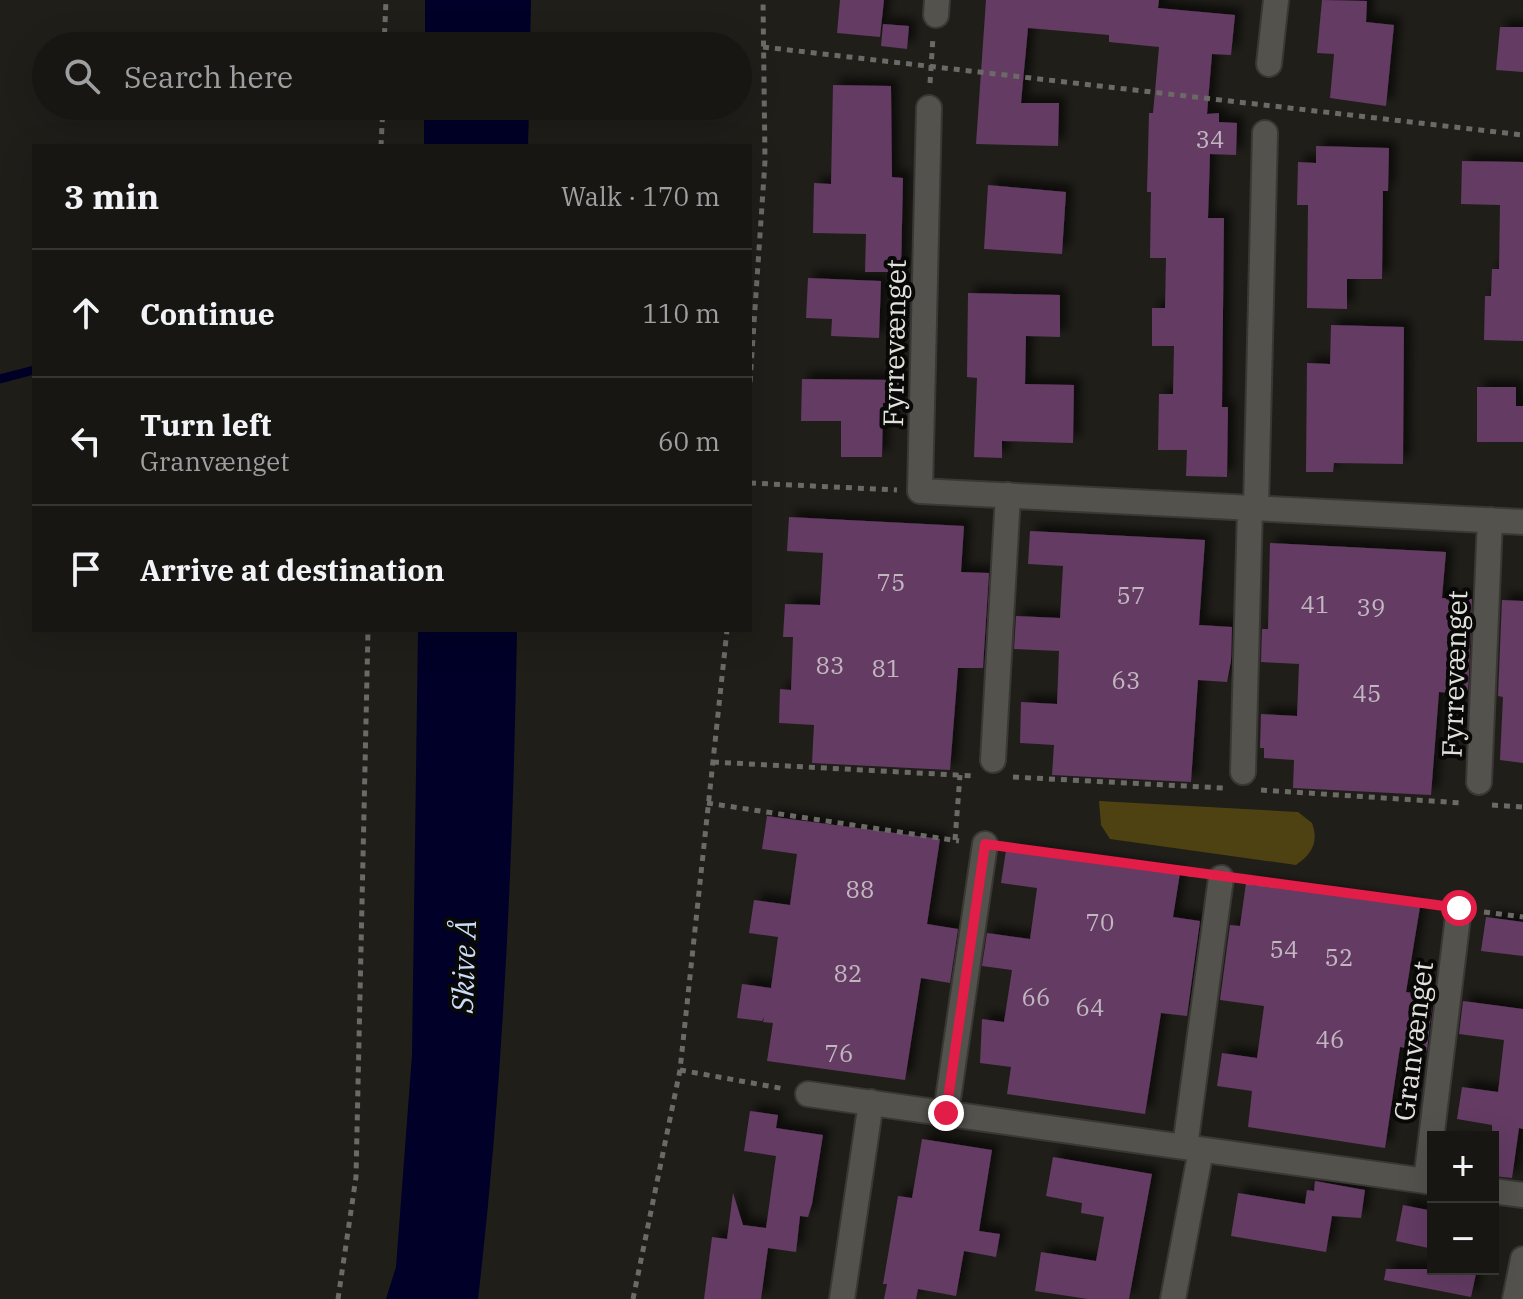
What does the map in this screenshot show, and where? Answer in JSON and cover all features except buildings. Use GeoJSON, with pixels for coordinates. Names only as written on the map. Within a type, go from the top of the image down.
{"type":"FeatureCollection","features":[{"type":"Feature","properties":{"kind":"street"},"geometry":{"type":"LineString","coordinates":[[1269,64],[1276,0]]}},
{"type":"Feature","properties":{"kind":"street","name":"Fyrrevænget"},"geometry":{"type":"LineString","coordinates":[[920,491],[929,108]]}},
{"type":"Feature","properties":{"kind":"street"},"geometry":{"type":"LineString","coordinates":[[1243,783],[1265,133]]}},
{"type":"Feature","properties":{"kind":"street"},"geometry":{"type":"LineString","coordinates":[[920,491],[1523,522]]}},
{"type":"Feature","properties":{"kind":"street"},"geometry":{"type":"LineString","coordinates":[[992,771],[1008,495]]}},
{"type":"Feature","properties":{"kind":"street","name":"Fyrrevænget"},"geometry":{"type":"LineString","coordinates":[[1479,797],[1490,520]]}},
{"type":"Feature","properties":{"kind":"street"},"geometry":{"type":"LineString","coordinates":[[946,1113],[985,844]]}},
{"type":"Feature","properties":{"kind":"street"},"geometry":{"type":"LineString","coordinates":[[1173,1299],[1193,1148],[1221,878]]}},
{"type":"Feature","properties":{"kind":"street","name":"Granvænget"},"geometry":{"type":"LineString","coordinates":[[1435,1131],[1459,908]]}},
{"type":"Feature","properties":{"kind":"street","name":"Granvænget"},"geometry":{"type":"LineString","coordinates":[[808,1094],[1427,1182]]}},
{"type":"Feature","properties":{"kind":"street"},"geometry":{"type":"LineString","coordinates":[[842,1299],[871,1102]]}},
{"type":"Feature","properties":{"kind":"street"},"geometry":{"type":"LineString","coordinates":[[1499,1192],[1523,1195]]}},
{"type":"Feature","properties":{"kind":"street"},"geometry":{"type":"LineString","coordinates":[[1515,1299],[1523,1259]]}},
{"type":"Feature","properties":{"kind":"path"},"geometry":{"type":"LineString","coordinates":[[385,32],[386,0]]}},
{"type":"Feature","properties":{"kind":"path"},"geometry":{"type":"LineString","coordinates":[[752,353],[765,161],[763,0]]}},
{"type":"Feature","properties":{"kind":"path"},"geometry":{"type":"LineString","coordinates":[[929,108],[936,8]]}},
{"type":"Feature","properties":{"kind":"path"},"geometry":{"type":"LineString","coordinates":[[763,47],[1523,135]]}},
{"type":"Feature","properties":{"kind":"path"},"geometry":{"type":"LineString","coordinates":[[1265,133],[1269,64]]}},
{"type":"Feature","properties":{"kind":"path"},"geometry":{"type":"LineString","coordinates":[[381,144],[382,120]]}},
{"type":"Feature","properties":{"kind":"path"},"geometry":{"type":"LineString","coordinates":[[752,483],[920,491]]}},
{"type":"Feature","properties":{"kind":"path"},"geometry":{"type":"LineString","coordinates":[[338,1299],[356,1177],[368,632]]}},
{"type":"Feature","properties":{"kind":"path"},"geometry":{"type":"LineString","coordinates":[[633,1299],[680,1070],[727,632]]}},
{"type":"Feature","properties":{"kind":"path"},"geometry":{"type":"LineString","coordinates":[[713,762],[960,775],[992,771],[1243,783],[1479,797],[1523,807]]}},
{"type":"Feature","properties":{"kind":"path"},"geometry":{"type":"LineString","coordinates":[[955,840],[960,775]]}},
{"type":"Feature","properties":{"kind":"path"},"geometry":{"type":"LineString","coordinates":[[707,803],[1221,878],[1523,917]]}},
{"type":"Feature","properties":{"kind":"path"},"geometry":{"type":"LineString","coordinates":[[680,1070],[808,1094]]}},
{"type":"Feature","properties":{"kind":"shaded area"},"geometry":{"type":"Polygon","coordinates":[[[1099,801],[1298,812],[1312,823],[1314,842],[1310,852],[1296,865],[1110,839],[1101,825],[1099,801]]]}},
{"type":"Feature","properties":{"kind":"water"},"geometry":{"type":"Polygon","coordinates":[[[425,0],[531,0],[530,32],[425,32],[425,0]]]}},
{"type":"Feature","properties":{"kind":"water"},"geometry":{"type":"Polygon","coordinates":[[[424,120],[529,120],[528,144],[424,144],[424,120]]]}},
{"type":"Feature","properties":{"kind":"water","name":"Skive Å"},"geometry":{"type":"Polygon","coordinates":[[[418,632],[517,632],[506,965],[478,1299],[386,1299],[396,1267],[412,1055],[418,632]]]}},
{"type":"Feature","properties":{"kind":"waterway"},"geometry":{"type":"LineString","coordinates":[[0,379],[32,371]]}},
{"type":"Feature","properties":{"kind":"route"},"geometry":{"type":"LineString","coordinates":[[946,1113],[985,844],[1459,908]]}}]}
